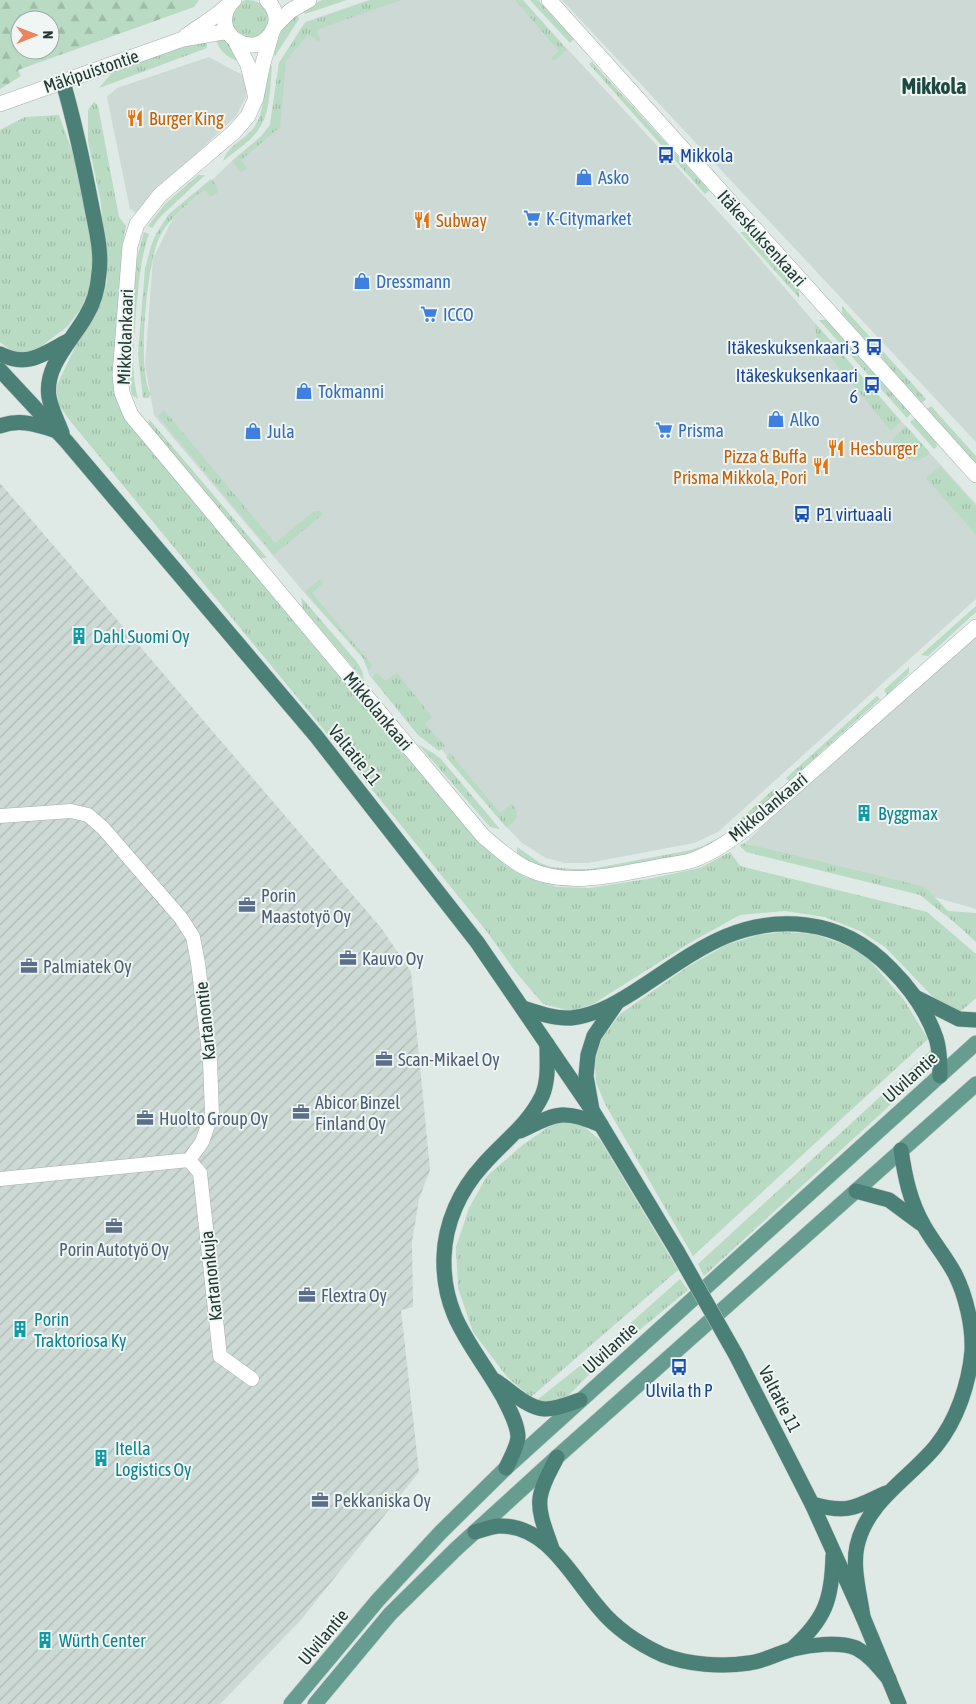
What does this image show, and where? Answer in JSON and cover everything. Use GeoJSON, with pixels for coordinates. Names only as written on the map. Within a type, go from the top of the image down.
{"type":"FeatureCollection","features":[{"type":"Feature","properties":{"kind":"highway"},"geometry":{"type":"LineString","coordinates":[[61,436],[48,393],[51,373],[90,307],[98,285],[100,270],[98,244],[82,150],[63,82]]}},
{"type":"Feature","properties":{"kind":"highway"},"geometry":{"type":"LineString","coordinates":[[0,354],[12,360],[31,359],[69,340]]}},
{"type":"Feature","properties":{"kind":"highway","name":"Valtatie 11"},"geometry":{"type":"LineString","coordinates":[[0,370],[61,436],[322,744],[477,942],[592,1110],[677,1251],[736,1355],[812,1504],[899,1704]]}},
{"type":"Feature","properties":{"kind":"highway"},"geometry":{"type":"LineString","coordinates":[[0,426],[10,422],[28,422],[61,436]]}},
{"type":"Feature","properties":{"kind":"highway"},"geometry":{"type":"LineString","coordinates":[[523,1008],[557,1017],[572,1018],[616,1004],[682,960],[722,937],[758,927],[797,924],[814,926],[832,930],[849,937],[868,949],[883,961],[908,987],[937,1039],[940,1056],[940,1076]]}},
{"type":"Feature","properties":{"kind":"highway"},"geometry":{"type":"LineString","coordinates":[[915,997],[958,1019],[976,1020]]}},
{"type":"Feature","properties":{"kind":"highway"},"geometry":{"type":"LineString","coordinates":[[592,1110],[586,1076],[588,1055],[594,1036],[616,1004]]}},
{"type":"Feature","properties":{"kind":"highway"},"geometry":{"type":"LineString","coordinates":[[506,1468],[518,1437],[513,1417],[493,1378],[466,1339],[452,1311],[444,1282],[444,1255],[448,1228],[460,1196],[483,1164],[518,1132],[542,1095],[547,1072],[547,1044]]}},
{"type":"Feature","properties":{"kind":"highway"},"geometry":{"type":"LineString","coordinates":[[518,1132],[553,1116],[565,1114],[583,1117],[601,1125]]}},
{"type":"Feature","properties":{"kind":"highway"},"geometry":{"type":"LineString","coordinates":[[863,1618],[857,1577],[856,1548],[861,1532],[888,1492],[936,1446],[951,1422],[963,1391],[972,1350],[970,1324],[964,1297],[955,1275],[923,1225],[906,1185],[902,1150]]}},
{"type":"Feature","properties":{"kind":"highway"},"geometry":{"type":"LineString","coordinates":[[856,1191],[889,1200],[923,1225]]}},
{"type":"Feature","properties":{"kind":"highway"},"geometry":{"type":"LineString","coordinates":[[493,1378],[529,1404],[543,1409],[556,1408],[580,1400]]}},
{"type":"Feature","properties":{"kind":"highway"},"geometry":{"type":"LineString","coordinates":[[552,1548],[541,1512],[540,1498],[545,1482],[557,1457]]}},
{"type":"Feature","properties":{"kind":"highway"},"geometry":{"type":"LineString","coordinates":[[812,1504],[832,1509],[857,1507],[888,1492]]}},
{"type":"Feature","properties":{"kind":"highway"},"geometry":{"type":"LineString","coordinates":[[475,1532],[496,1526],[522,1529],[537,1537],[552,1548],[612,1622],[647,1647],[666,1656],[707,1665],[750,1663],[792,1649],[842,1644],[864,1653],[889,1679]]}},
{"type":"Feature","properties":{"kind":"highway"},"geometry":{"type":"LineString","coordinates":[[792,1649],[815,1626],[823,1612],[832,1581],[834,1552]]}},
{"type":"Feature","properties":{"kind":"main road","name":"Ulvilantie"},"geometry":{"type":"LineString","coordinates":[[291,1704],[378,1600],[440,1533],[506,1468],[976,1043]]}},
{"type":"Feature","properties":{"kind":"main road","name":"Ulvilantie"},"geometry":{"type":"LineString","coordinates":[[315,1704],[390,1614],[475,1532],[976,1084]]}},
{"type":"Feature","properties":{"kind":"street"},"geometry":{"type":"LineString","coordinates":[[267,0],[276,15],[274,30]]}},
{"type":"Feature","properties":{"kind":"street"},"geometry":{"type":"LineString","coordinates":[[274,30],[290,11],[310,0]]}},
{"type":"Feature","properties":{"kind":"street","name":"Itäkeskuksenkaari"},"geometry":{"type":"LineString","coordinates":[[549,0],[976,475]]}},
{"type":"Feature","properties":{"kind":"street"},"geometry":{"type":"LineString","coordinates":[[232,2],[225,15],[225,24],[248,65],[256,98]]}},
{"type":"Feature","properties":{"kind":"street","name":"Mäkipuistontie"},"geometry":{"type":"LineString","coordinates":[[183,39],[204,22],[216,17],[232,2]]}},
{"type":"Feature","properties":{"kind":"street","name":"Mäkipuistontie"},"geometry":{"type":"LineString","coordinates":[[0,104],[183,39],[223,32],[248,46],[260,44],[274,30]]}},
{"type":"Feature","properties":{"kind":"street","name":"Mikkolankaari"},"geometry":{"type":"LineString","coordinates":[[274,30],[262,63],[256,98],[248,116],[234,132],[160,195],[137,224],[130,246],[120,375],[122,393],[131,414],[483,836],[507,856],[527,868],[556,877],[592,879],[696,859],[731,840],[758,819],[976,627]]}},
{"type":"Feature","properties":{"kind":"street","name":"Kartanontie"},"geometry":{"type":"LineString","coordinates":[[0,816],[71,811],[88,815],[103,828],[181,918],[193,937],[209,1052],[212,1114],[202,1142],[189,1160]]}},
{"type":"Feature","properties":{"kind":"street"},"geometry":{"type":"LineString","coordinates":[[0,1179],[189,1160]]}},
{"type":"Feature","properties":{"kind":"street","name":"Kartanonkuja"},"geometry":{"type":"LineString","coordinates":[[189,1160],[200,1173],[220,1356],[252,1379]]}},
{"type":"Feature","properties":{"kind":"shaded area"},"geometry":{"type":"Polygon","coordinates":[[[369,0],[522,0],[738,233],[854,369],[976,504],[976,599],[718,832],[694,843],[588,863],[565,863],[546,858],[522,843],[503,823],[377,672],[370,677],[364,659],[308,597],[154,415],[145,365],[153,259],[173,218],[233,160],[261,136],[270,125],[279,63],[305,22],[369,0]]]}},
{"type":"Feature","properties":{"kind":"shaded area"},"geometry":{"type":"Polygon","coordinates":[[[562,0],[976,0],[976,442],[562,0]]]}},
{"type":"Feature","properties":{"kind":"shaded area"},"geometry":{"type":"Polygon","coordinates":[[[209,57],[246,77],[246,97],[236,116],[196,154],[157,187],[138,214],[130,209],[107,97],[117,88],[209,57]]]}},
{"type":"Feature","properties":{"kind":"shaded area"},"geometry":{"type":"Polygon","coordinates":[[[0,483],[382,929],[411,972],[430,1170],[419,1199],[412,1242],[413,1307],[401,1310],[419,1472],[300,1621],[220,1704],[0,1704],[0,483]]]}},
{"type":"Feature","properties":{"kind":"shaded area"},"geometry":{"type":"Polygon","coordinates":[[[976,636],[976,909],[745,843],[801,789],[976,636]]]}},
{"type":"Feature","properties":{"kind":"green space"},"geometry":{"type":"Polygon","coordinates":[[[0,0],[199,0],[194,7],[60,55],[60,10],[10,10],[10,60],[46,60],[18,70],[21,76],[0,89],[0,0]]]}},
{"type":"Feature","properties":{"kind":"green space"},"geometry":{"type":"Polygon","coordinates":[[[246,0],[257,2],[264,7],[268,14],[267,29],[256,39],[247,39],[236,34],[230,15],[237,4],[246,0]]]}},
{"type":"Feature","properties":{"kind":"green space"},"geometry":{"type":"Polygon","coordinates":[[[322,0],[347,0],[305,14],[303,10],[322,0]]]}},
{"type":"Feature","properties":{"kind":"green space"},"geometry":{"type":"Polygon","coordinates":[[[371,0],[401,0],[316,30],[320,40],[318,41],[308,34],[286,61],[280,127],[241,160],[247,168],[241,172],[232,161],[262,136],[270,125],[279,63],[305,23],[371,0]]]}},
{"type":"Feature","properties":{"kind":"green space"},"geometry":{"type":"Polygon","coordinates":[[[515,0],[523,0],[567,50],[554,61],[551,58],[559,51],[515,0]]]}},
{"type":"Feature","properties":{"kind":"green space"},"geometry":{"type":"Polygon","coordinates":[[[530,0],[538,0],[574,39],[570,43],[530,0]]]}},
{"type":"Feature","properties":{"kind":"green space"},"geometry":{"type":"Polygon","coordinates":[[[297,14],[299,19],[275,56],[273,50],[280,35],[285,26],[297,14]]]}},
{"type":"Feature","properties":{"kind":"green space"},"geometry":{"type":"Polygon","coordinates":[[[225,37],[243,63],[234,60],[220,49],[216,40],[225,37]]]}},
{"type":"Feature","properties":{"kind":"green space"},"geometry":{"type":"Polygon","coordinates":[[[207,39],[207,48],[99,88],[116,68],[207,39]]]}},
{"type":"Feature","properties":{"kind":"green space"},"geometry":{"type":"Polygon","coordinates":[[[592,62],[709,190],[705,194],[589,64],[592,62]]]}},
{"type":"Feature","properties":{"kind":"green space"},"geometry":{"type":"Polygon","coordinates":[[[266,66],[272,66],[269,101],[265,118],[256,133],[223,161],[229,151],[257,123],[264,100],[266,66]]]}},
{"type":"Feature","properties":{"kind":"green space"},"geometry":{"type":"Polygon","coordinates":[[[94,102],[98,106],[119,217],[126,226],[122,247],[114,376],[115,394],[488,849],[506,866],[525,877],[557,887],[589,888],[648,879],[700,868],[730,852],[740,866],[927,912],[976,954],[976,998],[959,1013],[934,998],[885,947],[860,931],[825,917],[785,911],[740,915],[693,941],[593,1004],[571,1011],[543,1004],[324,730],[59,405],[56,387],[80,337],[97,311],[107,282],[101,203],[88,141],[88,110],[94,102]]]}},
{"type":"Feature","properties":{"kind":"green space"},"geometry":{"type":"Polygon","coordinates":[[[59,115],[79,170],[93,249],[93,279],[82,307],[68,326],[39,348],[25,354],[13,352],[0,342],[0,130],[25,117],[59,115]]]}},
{"type":"Feature","properties":{"kind":"green space"},"geometry":{"type":"Polygon","coordinates":[[[198,175],[205,175],[159,218],[152,228],[148,226],[165,204],[198,175]]]}},
{"type":"Feature","properties":{"kind":"green space"},"geometry":{"type":"Polygon","coordinates":[[[211,179],[217,186],[218,192],[211,197],[204,189],[186,205],[164,229],[155,249],[147,291],[144,342],[144,364],[151,394],[148,398],[143,398],[138,354],[145,269],[151,246],[156,234],[169,214],[211,179]]]}},
{"type":"Feature","properties":{"kind":"green space"},"geometry":{"type":"Polygon","coordinates":[[[144,232],[149,234],[140,272],[133,354],[138,399],[132,395],[127,363],[136,262],[144,232]]]}},
{"type":"Feature","properties":{"kind":"green space"},"geometry":{"type":"Polygon","coordinates":[[[740,232],[749,232],[799,289],[799,298],[740,232]]]}},
{"type":"Feature","properties":{"kind":"green space"},"geometry":{"type":"Polygon","coordinates":[[[842,306],[926,399],[922,403],[842,314],[842,306]]]}},
{"type":"Feature","properties":{"kind":"green space"},"geometry":{"type":"Polygon","coordinates":[[[819,320],[830,320],[912,412],[907,418],[819,320]]]}},
{"type":"Feature","properties":{"kind":"green space"},"geometry":{"type":"Polygon","coordinates":[[[815,323],[901,421],[891,431],[817,341],[815,323]]]}},
{"type":"Feature","properties":{"kind":"green space"},"geometry":{"type":"Polygon","coordinates":[[[931,406],[976,456],[976,465],[927,409],[931,406]]]}},
{"type":"Feature","properties":{"kind":"green space"},"geometry":{"type":"Polygon","coordinates":[[[164,410],[275,543],[314,511],[320,511],[323,514],[274,555],[158,416],[164,410]]]}},
{"type":"Feature","properties":{"kind":"green space"},"geometry":{"type":"Polygon","coordinates":[[[916,417],[936,439],[937,447],[934,449],[910,422],[916,417]]]}},
{"type":"Feature","properties":{"kind":"green space"},"geometry":{"type":"Polygon","coordinates":[[[149,419],[267,558],[259,558],[148,429],[149,419]]]}},
{"type":"Feature","properties":{"kind":"green space"},"geometry":{"type":"Polygon","coordinates":[[[906,426],[930,453],[923,458],[913,460],[908,458],[892,439],[906,426]]]}},
{"type":"Feature","properties":{"kind":"green space"},"geometry":{"type":"Polygon","coordinates":[[[940,466],[976,506],[976,535],[926,478],[940,466]]]}},
{"type":"Feature","properties":{"kind":"green space"},"geometry":{"type":"Polygon","coordinates":[[[320,579],[323,583],[312,593],[373,666],[368,670],[363,658],[305,592],[320,579]]]}},
{"type":"Feature","properties":{"kind":"green space"},"geometry":{"type":"Polygon","coordinates":[[[301,597],[357,662],[364,680],[303,609],[301,597]]]}},
{"type":"Feature","properties":{"kind":"green space"},"geometry":{"type":"Polygon","coordinates":[[[976,606],[976,612],[928,656],[921,655],[976,606]]]}},
{"type":"Feature","properties":{"kind":"green space"},"geometry":{"type":"Polygon","coordinates":[[[909,667],[909,673],[887,695],[884,690],[909,667]]]}},
{"type":"Feature","properties":{"kind":"green space"},"geometry":{"type":"Polygon","coordinates":[[[377,672],[385,681],[397,673],[432,717],[425,724],[445,746],[439,751],[418,735],[371,677],[377,672]]]}},
{"type":"Feature","properties":{"kind":"green space"},"geometry":{"type":"Polygon","coordinates":[[[877,696],[880,699],[789,781],[786,778],[877,696]]]}},
{"type":"Feature","properties":{"kind":"green space"},"geometry":{"type":"Polygon","coordinates":[[[418,744],[441,759],[500,829],[490,827],[418,744]]]}},
{"type":"Feature","properties":{"kind":"green space"},"geometry":{"type":"Polygon","coordinates":[[[450,753],[500,813],[511,804],[517,810],[516,819],[507,828],[446,757],[450,753]]]}},
{"type":"Feature","properties":{"kind":"green space"},"geometry":{"type":"Polygon","coordinates":[[[774,789],[777,793],[731,834],[728,830],[774,789]]]}},
{"type":"Feature","properties":{"kind":"green space"},"geometry":{"type":"Polygon","coordinates":[[[722,836],[725,839],[695,854],[591,873],[551,872],[517,855],[517,847],[540,863],[551,867],[591,869],[691,850],[722,836]]]}},
{"type":"Feature","properties":{"kind":"green space"},"geometry":{"type":"Polygon","coordinates":[[[743,843],[925,887],[948,911],[976,913],[976,942],[920,895],[746,852],[740,846],[743,843]]]}},
{"type":"Feature","properties":{"kind":"green space"},"geometry":{"type":"Polygon","coordinates":[[[783,932],[814,934],[843,944],[867,957],[904,1000],[928,1039],[693,1256],[605,1104],[596,1082],[595,1061],[602,1038],[620,1014],[689,966],[726,945],[758,935],[783,932]]]}},
{"type":"Feature","properties":{"kind":"green space"},"geometry":{"type":"Polygon","coordinates":[[[931,1050],[927,1071],[704,1276],[698,1264],[931,1050]]]}},
{"type":"Feature","properties":{"kind":"green space"},"geometry":{"type":"Polygon","coordinates":[[[565,1120],[582,1125],[600,1140],[678,1270],[531,1397],[508,1378],[473,1332],[458,1288],[456,1247],[469,1208],[487,1176],[524,1144],[547,1128],[565,1120]]]}},
{"type":"Feature","properties":{"kind":"green space"},"geometry":{"type":"Polygon","coordinates":[[[680,1279],[688,1290],[619,1347],[615,1337],[680,1279]]]}},
{"type":"Feature","properties":{"kind":"green space"},"geometry":{"type":"Polygon","coordinates":[[[610,1342],[614,1349],[567,1397],[549,1403],[537,1400],[610,1342]]]}},
{"type":"Feature","properties":{"kind":"place","name":"Burger King"},"geometry":{"type":"Point","coordinates":[135,118]}},
{"type":"Feature","properties":{"kind":"place","name":"Mikkola"},"geometry":{"type":"Point","coordinates":[666,155]}},
{"type":"Feature","properties":{"kind":"place","name":"Asko"},"geometry":{"type":"Point","coordinates":[584,177]}},
{"type":"Feature","properties":{"kind":"place","name":"K-Citymarket"},"geometry":{"type":"Point","coordinates":[532,218]}},
{"type":"Feature","properties":{"kind":"place","name":"Subway"},"geometry":{"type":"Point","coordinates":[422,220]}},
{"type":"Feature","properties":{"kind":"place","name":"Dressmann"},"geometry":{"type":"Point","coordinates":[362,281]}},
{"type":"Feature","properties":{"kind":"place","name":"ICCO"},"geometry":{"type":"Point","coordinates":[429,314]}},
{"type":"Feature","properties":{"kind":"place","name":"Itäkeskuksenkaari 3"},"geometry":{"type":"Point","coordinates":[874,347]}},
{"type":"Feature","properties":{"kind":"place","name":"Itäkeskuksenkaari 6"},"geometry":{"type":"Point","coordinates":[872,385]}},
{"type":"Feature","properties":{"kind":"place","name":"Tokmanni"},"geometry":{"type":"Point","coordinates":[304,391]}},
{"type":"Feature","properties":{"kind":"place","name":"Alko"},"geometry":{"type":"Point","coordinates":[776,419]}},
{"type":"Feature","properties":{"kind":"place","name":"Prisma"},"geometry":{"type":"Point","coordinates":[664,430]}},
{"type":"Feature","properties":{"kind":"place","name":"Jula"},"geometry":{"type":"Point","coordinates":[253,431]}},
{"type":"Feature","properties":{"kind":"place","name":"Hesburger"},"geometry":{"type":"Point","coordinates":[836,448]}},
{"type":"Feature","properties":{"kind":"place","name":"Pizza & Buffa Prisma Mikkola, Pori"},"geometry":{"type":"Point","coordinates":[821,466]}},
{"type":"Feature","properties":{"kind":"place","name":"P1 virtuaali"},"geometry":{"type":"Point","coordinates":[802,514]}},
{"type":"Feature","properties":{"kind":"place","name":"Dahl Suomi Oy"},"geometry":{"type":"Point","coordinates":[79,636]}},
{"type":"Feature","properties":{"kind":"place","name":"Byggmax"},"geometry":{"type":"Point","coordinates":[864,813]}},
{"type":"Feature","properties":{"kind":"place","name":"Porin Maastotyö Oy"},"geometry":{"type":"Point","coordinates":[247,905]}},
{"type":"Feature","properties":{"kind":"place","name":"Kauvo Oy"},"geometry":{"type":"Point","coordinates":[348,958]}},
{"type":"Feature","properties":{"kind":"place","name":"Palmiatek Oy"},"geometry":{"type":"Point","coordinates":[29,966]}},
{"type":"Feature","properties":{"kind":"place","name":"Scan-Mikael Oy"},"geometry":{"type":"Point","coordinates":[384,1059]}},
{"type":"Feature","properties":{"kind":"place","name":"Abicor Binzel Finland Oy"},"geometry":{"type":"Point","coordinates":[301,1112]}},
{"type":"Feature","properties":{"kind":"place","name":"Huolto Group Oy"},"geometry":{"type":"Point","coordinates":[145,1118]}},
{"type":"Feature","properties":{"kind":"place","name":"Porin Autotyö Oy"},"geometry":{"type":"Point","coordinates":[114,1226]}},
{"type":"Feature","properties":{"kind":"place","name":"Flextra Oy"},"geometry":{"type":"Point","coordinates":[307,1295]}},
{"type":"Feature","properties":{"kind":"place","name":"Porin Traktoriosa Ky"},"geometry":{"type":"Point","coordinates":[20,1329]}},
{"type":"Feature","properties":{"kind":"place","name":"Ulvila th P"},"geometry":{"type":"Point","coordinates":[679,1367]}},
{"type":"Feature","properties":{"kind":"place","name":"Itella Logistics Oy"},"geometry":{"type":"Point","coordinates":[101,1458]}},
{"type":"Feature","properties":{"kind":"place","name":"Pekkaniska Oy"},"geometry":{"type":"Point","coordinates":[320,1500]}},
{"type":"Feature","properties":{"kind":"place","name":"Würth Center"},"geometry":{"type":"Point","coordinates":[45,1640]}},
{"type":"Feature","properties":{"kind":"district","name":"Mikkola"},"geometry":{"type":"Point","coordinates":[934,86]}}]}
